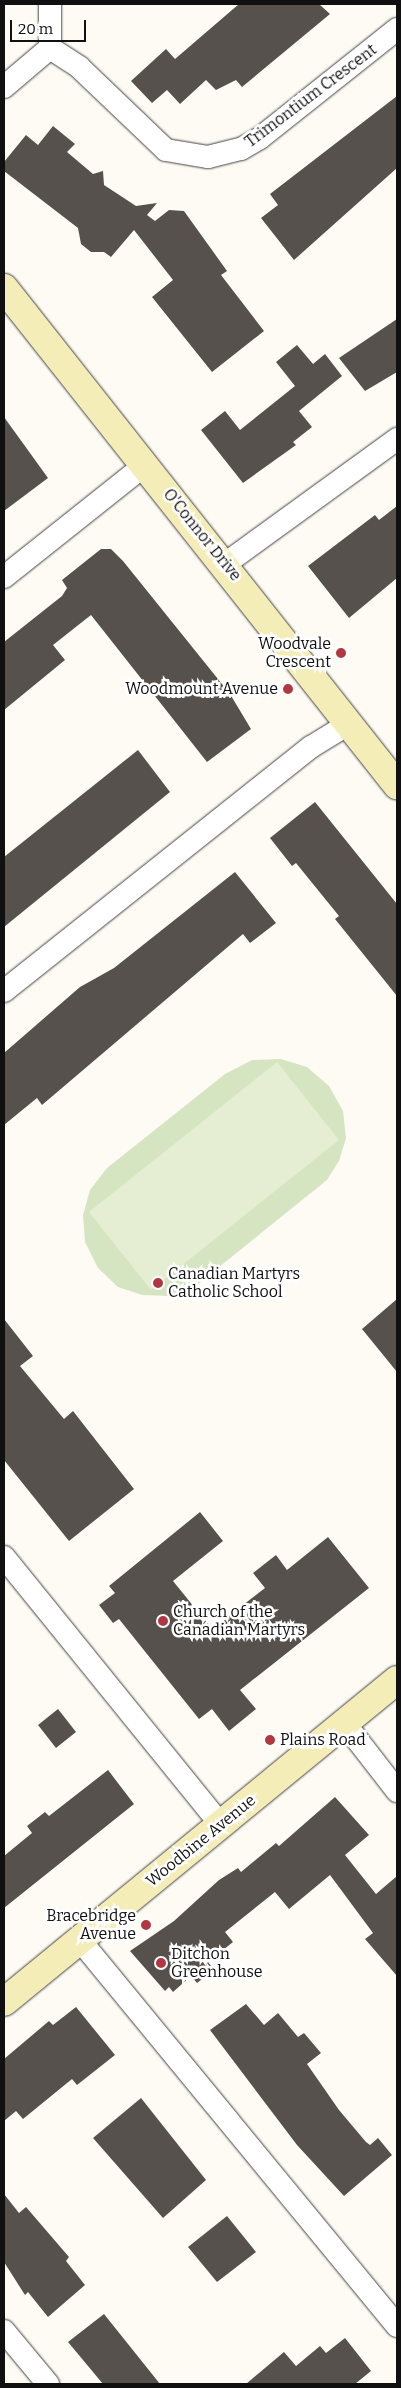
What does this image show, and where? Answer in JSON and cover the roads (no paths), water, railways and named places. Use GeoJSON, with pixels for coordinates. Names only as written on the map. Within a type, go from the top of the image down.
{"type":"FeatureCollection","features":[{"type":"Feature","properties":{"kind":"main road","name":"O'Connor Drive"},"geometry":{"type":"LineString","coordinates":[[4,288],[225,564],[397,785]]}},
{"type":"Feature","properties":{"kind":"main road","name":"Woodbine Avenue"},"geometry":{"type":"LineString","coordinates":[[4,2002],[397,1680]]}},
{"type":"Feature","properties":{"kind":"street"},"geometry":{"type":"LineString","coordinates":[[4,87],[50,48],[50,4]]}},
{"type":"Feature","properties":{"kind":"street","name":"Trimontium Crescent"},"geometry":{"type":"LineString","coordinates":[[50,48],[79,67],[166,150],[208,157],[241,149],[260,138],[397,29]]}},
{"type":"Feature","properties":{"kind":"street"},"geometry":{"type":"LineString","coordinates":[[225,564],[397,439]]}},
{"type":"Feature","properties":{"kind":"street"},"geometry":{"type":"LineString","coordinates":[[4,577],[145,465]]}},
{"type":"Feature","properties":{"kind":"street"},"geometry":{"type":"LineString","coordinates":[[4,991],[311,747],[350,723]]}},
{"type":"Feature","properties":{"kind":"street"},"geometry":{"type":"LineString","coordinates":[[4,1557],[221,1825]]}},
{"type":"Feature","properties":{"kind":"street"},"geometry":{"type":"LineString","coordinates":[[345,1724],[397,1791]]}},
{"type":"Feature","properties":{"kind":"street"},"geometry":{"type":"LineString","coordinates":[[79,1939],[397,2326]]}},
{"type":"Feature","properties":{"kind":"street"},"geometry":{"type":"LineString","coordinates":[[4,2331],[48,2384]]}},
{"type":"Feature","properties":{"kind":"place","name":"Woodvale Crescent"},"geometry":{"type":"Point","coordinates":[341,653]}},
{"type":"Feature","properties":{"kind":"place","name":"Woodmount Avenue"},"geometry":{"type":"Point","coordinates":[288,689]}},
{"type":"Feature","properties":{"kind":"place","name":"Canadian Martyrs Catholic School"},"geometry":{"type":"Point","coordinates":[158,1283]}},
{"type":"Feature","properties":{"kind":"place","name":"Church of the Canadian Martyrs"},"geometry":{"type":"Point","coordinates":[163,1621]}},
{"type":"Feature","properties":{"kind":"place","name":"Plains Road"},"geometry":{"type":"Point","coordinates":[270,1740]}},
{"type":"Feature","properties":{"kind":"place","name":"Bracebridge Avenue"},"geometry":{"type":"Point","coordinates":[146,1925]}},
{"type":"Feature","properties":{"kind":"place","name":"Ditchon Greenhouse"},"geometry":{"type":"Point","coordinates":[161,1963]}}]}
